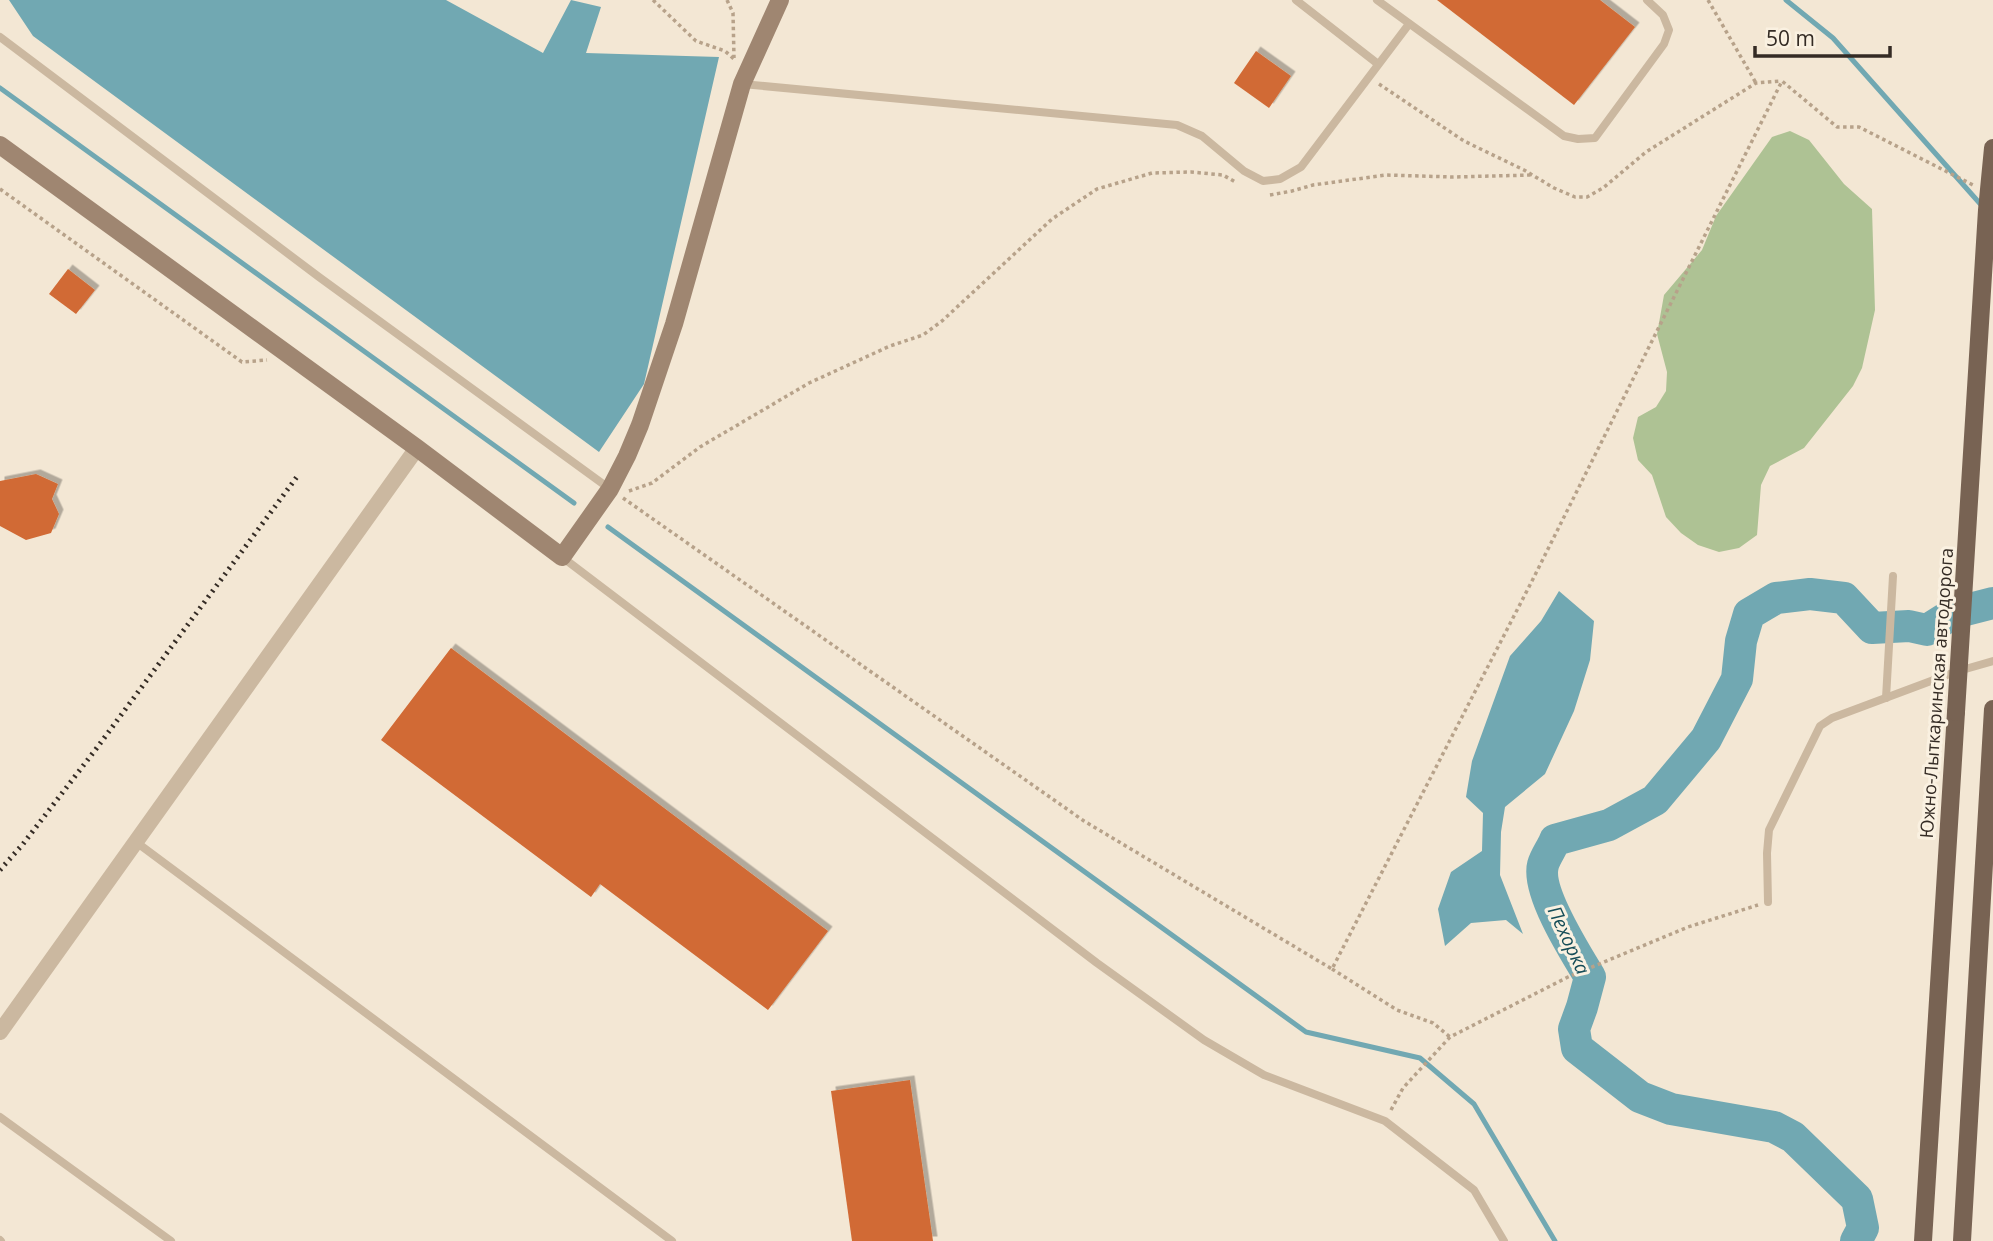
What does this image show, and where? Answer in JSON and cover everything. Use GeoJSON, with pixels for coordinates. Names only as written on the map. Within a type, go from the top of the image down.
{"type":"FeatureCollection","features":[{"type":"Feature","properties":{"kind":"main road","name":"Южно-Лыткаринская автодорога"},"geometry":{"type":"LineString","coordinates":[[1923,1241],[1993,148]]}},
{"type":"Feature","properties":{"kind":"main road"},"geometry":{"type":"LineString","coordinates":[[1962,1241],[1993,709]]}},
{"type":"Feature","properties":{"kind":"street"},"geometry":{"type":"LineString","coordinates":[[0,145],[417,448],[562,557],[614,492],[674,324],[743,81],[780,0]]}},
{"type":"Feature","properties":{"kind":"street"},"geometry":{"type":"LineString","coordinates":[[0,1032],[417,448]]}},
{"type":"Feature","properties":{"kind":"lane"},"geometry":{"type":"LineString","coordinates":[[1296,0],[1378,64]]}},
{"type":"Feature","properties":{"kind":"lane"},"geometry":{"type":"LineString","coordinates":[[1377,0],[1564,136],[1578,139],[1595,138],[1664,44],[1669,30],[1663,15],[1647,0]]}},
{"type":"Feature","properties":{"kind":"lane"},"geometry":{"type":"LineString","coordinates":[[743,81],[1177,125],[1202,136],[1244,171],[1263,181],[1280,179],[1301,167],[1409,24]]}},
{"type":"Feature","properties":{"kind":"lane"},"geometry":{"type":"LineString","coordinates":[[0,37],[319,277],[614,492]]}},
{"type":"Feature","properties":{"kind":"lane"},"geometry":{"type":"LineString","coordinates":[[562,557],[1086,954],[1204,1040],[1264,1075],[1385,1121],[1474,1190],[1504,1241]]}},
{"type":"Feature","properties":{"kind":"lane"},"geometry":{"type":"LineString","coordinates":[[1886,698],[1893,576]]}},
{"type":"Feature","properties":{"kind":"lane"},"geometry":{"type":"LineString","coordinates":[[1768,902],[1769,830],[1820,726],[1832,718],[1993,661]]}},
{"type":"Feature","properties":{"kind":"lane"},"geometry":{"type":"LineString","coordinates":[[135,842],[672,1241]]}},
{"type":"Feature","properties":{"kind":"lane"},"geometry":{"type":"LineString","coordinates":[[0,1117],[171,1241]]}},
{"type":"Feature","properties":{"kind":"path"},"geometry":{"type":"LineString","coordinates":[[653,0],[696,41],[726,51],[734,59]]}},
{"type":"Feature","properties":{"kind":"path"},"geometry":{"type":"LineString","coordinates":[[727,0],[733,13],[734,59],[743,81]]}},
{"type":"Feature","properties":{"kind":"path"},"geometry":{"type":"LineString","coordinates":[[1708,0],[1756,83]]}},
{"type":"Feature","properties":{"kind":"path"},"geometry":{"type":"LineString","coordinates":[[1332,969],[1532,582],[1782,81],[1837,127],[1860,127],[1981,189]]}},
{"type":"Feature","properties":{"kind":"path"},"geometry":{"type":"LineString","coordinates":[[614,492],[652,483],[700,447],[809,383],[890,346],[923,335],[942,321],[1052,219],[1097,189],[1152,173],[1223,175],[1239,185]]}},
{"type":"Feature","properties":{"kind":"path"},"geometry":{"type":"LineString","coordinates":[[1268,194],[1275,195],[1324,183],[1386,175],[1532,175]]}},
{"type":"Feature","properties":{"kind":"path"},"geometry":{"type":"LineString","coordinates":[[0,188],[242,362],[275,359]]}},
{"type":"Feature","properties":{"kind":"path"},"geometry":{"type":"LineString","coordinates":[[614,492],[1084,821],[1397,1010],[1433,1023],[1450,1037]]}},
{"type":"Feature","properties":{"kind":"path"},"geometry":{"type":"LineString","coordinates":[[1385,1121],[1403,1088],[1450,1037],[1568,977],[1688,927],[1768,902]]}},
{"type":"Feature","properties":{"kind":"green space"},"geometry":{"type":"Polygon","coordinates":[[[1790,131],[1809,140],[1844,184],[1872,209],[1875,310],[1862,368],[1853,386],[1804,448],[1770,466],[1761,485],[1757,535],[1739,548],[1719,552],[1698,545],[1681,533],[1666,517],[1652,475],[1638,460],[1633,438],[1638,417],[1656,407],[1666,391],[1667,372],[1657,334],[1664,295],[1702,250],[1716,216],[1772,137],[1790,131]]]}},
{"type":"Feature","properties":{"kind":"water"},"geometry":{"type":"Polygon","coordinates":[[[9,0],[446,0],[543,53],[571,0],[601,7],[586,53],[719,57],[644,384],[599,452],[33,36],[9,0]]]}},
{"type":"Feature","properties":{"kind":"water"},"geometry":{"type":"Polygon","coordinates":[[[1559,591],[1594,621],[1590,660],[1574,711],[1545,774],[1505,807],[1501,832],[1500,875],[1523,934],[1506,920],[1471,923],[1445,946],[1438,909],[1451,872],[1482,851],[1483,813],[1466,797],[1472,761],[1510,656],[1541,621],[1559,591]]]}},
{"type":"Feature","properties":{"kind":"building"},"geometry":{"type":"Polygon","coordinates":[[[1437,0],[1600,0],[1635,27],[1574,105],[1437,0]]]}},
{"type":"Feature","properties":{"kind":"building"},"geometry":{"type":"Polygon","coordinates":[[[1256,51],[1291,76],[1269,108],[1234,83],[1256,51]]]}},
{"type":"Feature","properties":{"kind":"building"},"geometry":{"type":"Polygon","coordinates":[[[68,269],[95,290],[76,314],[49,294],[68,269]]]}},
{"type":"Feature","properties":{"kind":"building"},"geometry":{"type":"Polygon","coordinates":[[[36,474],[58,484],[52,499],[59,514],[51,533],[26,540],[0,526],[0,481],[36,474]]]}},
{"type":"Feature","properties":{"kind":"building"},"geometry":{"type":"Polygon","coordinates":[[[451,648],[828,931],[768,1010],[600,884],[591,897],[381,740],[451,648]]]}},
{"type":"Feature","properties":{"kind":"building"},"geometry":{"type":"Polygon","coordinates":[[[910,1080],[933,1241],[852,1241],[831,1091],[910,1080]]]}},
{"type":"Feature","properties":{"kind":"waterway"},"geometry":{"type":"LineString","coordinates":[[1786,0],[1833,38],[1983,207]]}},
{"type":"Feature","properties":{"kind":"waterway"},"geometry":{"type":"LineString","coordinates":[[0,88],[574,503]]}},
{"type":"Feature","properties":{"kind":"waterway"},"geometry":{"type":"LineString","coordinates":[[608,527],[1306,1032],[1420,1058],[1474,1104],[1555,1241]]}},
{"type":"Feature","properties":{"kind":"waterway","name":"Пехорка"},"geometry":{"type":"LineString","coordinates":[[1856,1241],[1863,1228],[1857,1199],[1793,1137],[1774,1127],[1671,1109],[1640,1097],[1577,1048],[1574,1029],[1590,977],[1551,906],[1542,876],[1543,865],[1555,840],[1609,825],[1655,800],[1706,739],[1737,679],[1741,641],[1749,614],[1776,598],[1810,594],[1844,598],[1872,628],[1909,626],[1927,630],[1954,613],[1993,603]]}},
{"type":"Feature","properties":{"kind":"railway"},"geometry":{"type":"LineString","coordinates":[[0,870],[96,749],[299,474]]}}]}
